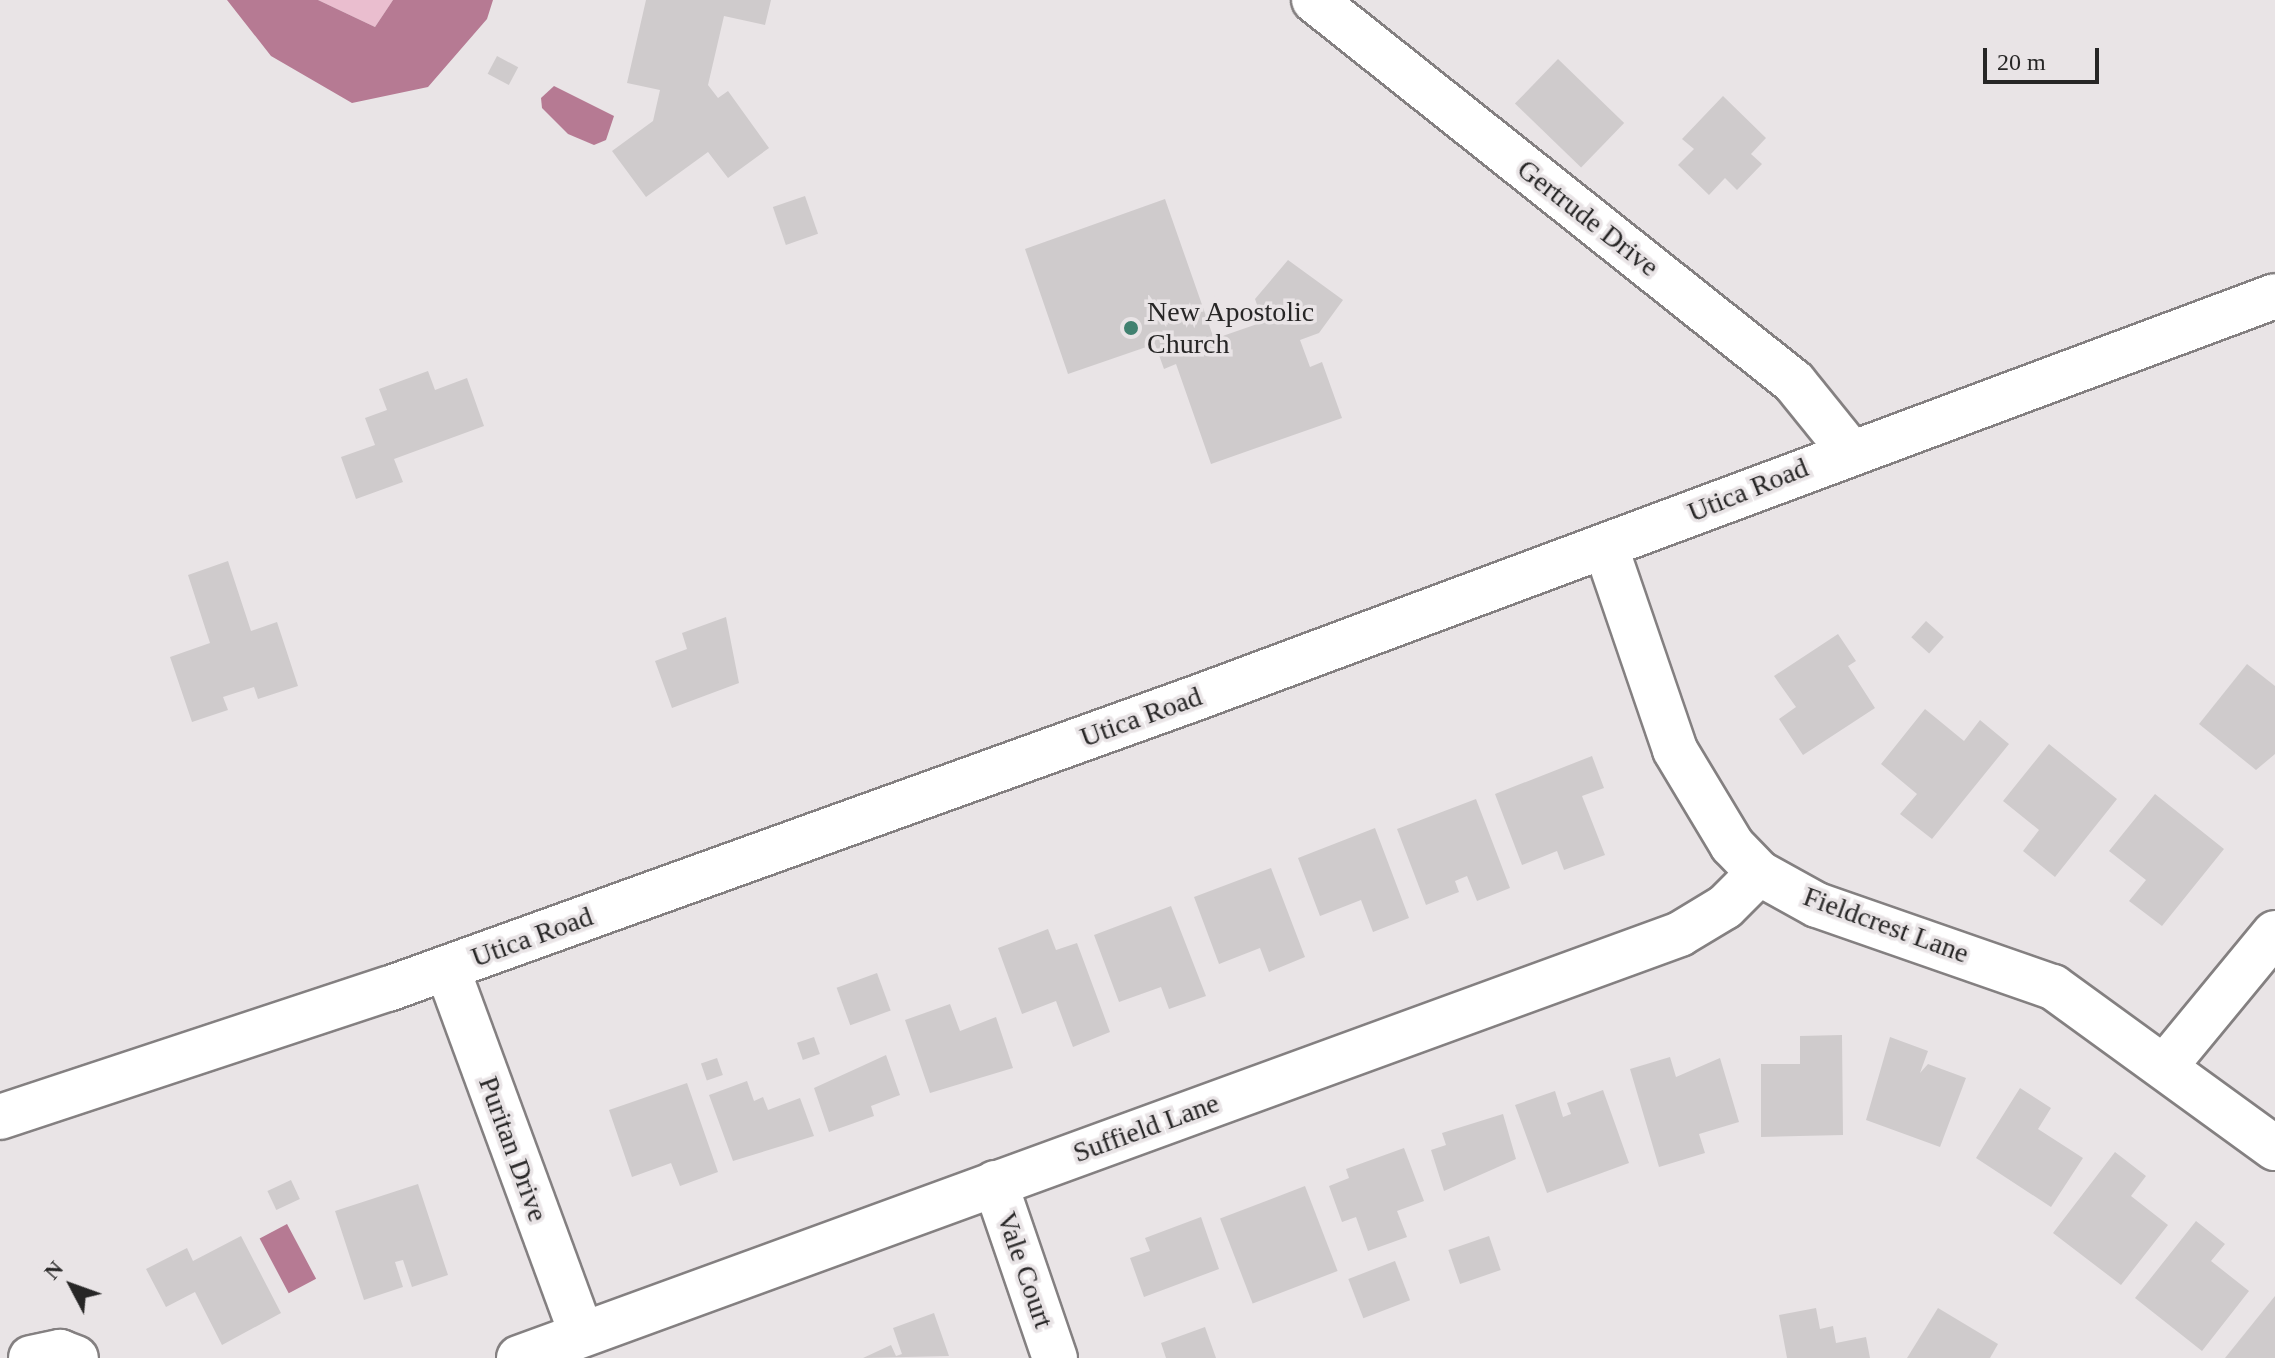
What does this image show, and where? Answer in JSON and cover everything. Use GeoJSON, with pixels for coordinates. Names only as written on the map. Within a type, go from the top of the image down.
{"type":"FeatureCollection","features":[{"type":"Feature","properties":{"kind":"street","name":"Gertrude Drive"},"geometry":{"type":"LineString","coordinates":[[1314,0],[1794,382],[1848,449]]}},
{"type":"Feature","properties":{"kind":"street","name":"Utica Road"},"geometry":{"type":"LineString","coordinates":[[0,1117],[447,968],[1606,548],[1848,449],[2275,296]]}},
{"type":"Feature","properties":{"kind":"street","name":"Fieldcrest Lane"},"geometry":{"type":"LineString","coordinates":[[1606,548],[1675,750],[1732,845],[1759,873],[1817,905],[2053,987],[2166,1065],[2275,1148]]}},
{"type":"Feature","properties":{"kind":"street","name":"Suffield Lane"},"geometry":{"type":"LineString","coordinates":[[519,1358],[580,1330],[1680,934],[1725,907],[1759,873]]}},
{"type":"Feature","properties":{"kind":"street"},"geometry":{"type":"LineString","coordinates":[[2166,1065],[2275,933]]}},
{"type":"Feature","properties":{"kind":"street","name":"Puritan Drive"},"geometry":{"type":"LineString","coordinates":[[447,968],[580,1330]]}},
{"type":"Feature","properties":{"kind":"street","name":"Vale Court"},"geometry":{"type":"LineString","coordinates":[[995,1183],[1055,1358]]}},
{"type":"Feature","properties":{"kind":"street"},"geometry":{"type":"LineString","coordinates":[[31,1358],[76,1358]]}},
{"type":"Feature","properties":{"kind":"shaded area"},"geometry":{"type":"Polygon","coordinates":[[[227,0],[318,0],[375,27],[393,0],[493,0],[487,19],[428,87],[352,103],[271,56],[227,0]]]}},
{"type":"Feature","properties":{"kind":"shaded area"},"geometry":{"type":"Polygon","coordinates":[[[318,0],[393,0],[375,27],[318,0]]]}},
{"type":"Feature","properties":{"kind":"shaded area"},"geometry":{"type":"Polygon","coordinates":[[[554,86],[614,116],[606,140],[594,145],[568,134],[542,108],[541,98],[554,86]]]}},
{"type":"Feature","properties":{"kind":"shaded area"},"geometry":{"type":"Polygon","coordinates":[[[287,1224],[316,1279],[289,1293],[260,1239],[287,1224]]]}},
{"type":"Feature","properties":{"kind":"building"},"geometry":{"type":"Polygon","coordinates":[[[646,0],[771,0],[765,25],[724,16],[708,85],[718,98],[728,91],[769,148],[728,178],[708,152],[646,197],[612,151],[653,121],[660,90],[627,83],[646,0]]]}},
{"type":"Feature","properties":{"kind":"building"},"geometry":{"type":"Polygon","coordinates":[[[497,56],[518,67],[509,85],[488,74],[497,56]]]}},
{"type":"Feature","properties":{"kind":"building"},"geometry":{"type":"Polygon","coordinates":[[[1558,59],[1624,123],[1581,168],[1515,104],[1558,59]]]}},
{"type":"Feature","properties":{"kind":"building"},"geometry":{"type":"Polygon","coordinates":[[[1723,96],[1766,138],[1751,154],[1762,164],[1737,190],[1725,178],[1709,195],[1678,165],[1694,149],[1682,139],[1723,96]]]}},
{"type":"Feature","properties":{"kind":"building"},"geometry":{"type":"Polygon","coordinates":[[[805,196],[818,234],[786,245],[773,207],[805,196]]]}},
{"type":"Feature","properties":{"kind":"building","name":"New Apostolic Church"},"geometry":{"type":"Polygon","coordinates":[[[1165,199],[1214,339],[1263,322],[1255,299],[1288,260],[1343,300],[1319,333],[1300,340],[1310,367],[1322,362],[1342,418],[1211,464],[1176,364],[1164,369],[1155,344],[1068,374],[1025,249],[1165,199]]]}},
{"type":"Feature","properties":{"kind":"building"},"geometry":{"type":"Polygon","coordinates":[[[428,371],[435,390],[467,378],[484,426],[394,459],[403,482],[356,499],[341,457],[375,445],[365,418],[387,410],[379,389],[428,371]]]}},
{"type":"Feature","properties":{"kind":"building"},"geometry":{"type":"Polygon","coordinates":[[[228,561],[251,631],[277,622],[298,686],[258,699],[254,687],[223,697],[228,710],[192,722],[170,657],[210,643],[188,575],[228,561]]]}},
{"type":"Feature","properties":{"kind":"building"},"geometry":{"type":"Polygon","coordinates":[[[726,617],[739,683],[672,708],[655,661],[687,649],[682,633],[726,617]]]}},
{"type":"Feature","properties":{"kind":"building"},"geometry":{"type":"Polygon","coordinates":[[[1926,621],[1944,637],[1929,653],[1911,637],[1926,621]]]}},
{"type":"Feature","properties":{"kind":"building"},"geometry":{"type":"Polygon","coordinates":[[[1838,634],[1856,661],[1848,666],[1875,708],[1803,755],[1779,719],[1796,707],[1774,676],[1838,634]]]}},
{"type":"Feature","properties":{"kind":"building"},"geometry":{"type":"Polygon","coordinates":[[[2247,664],[2275,686],[2275,754],[2256,770],[2199,724],[2247,664]]]}},
{"type":"Feature","properties":{"kind":"building"},"geometry":{"type":"Polygon","coordinates":[[[1925,709],[1964,741],[1980,720],[2009,744],[1932,839],[1900,814],[1917,794],[1881,764],[1925,709]]]}},
{"type":"Feature","properties":{"kind":"building"},"geometry":{"type":"Polygon","coordinates":[[[2049,744],[2117,799],[2055,877],[2023,851],[2039,830],[2003,801],[2049,744]]]}},
{"type":"Feature","properties":{"kind":"building"},"geometry":{"type":"Polygon","coordinates":[[[1592,756],[1604,788],[1582,796],[1605,855],[1564,870],[1557,851],[1522,865],[1495,794],[1592,756]]]}},
{"type":"Feature","properties":{"kind":"building"},"geometry":{"type":"Polygon","coordinates":[[[2155,794],[2224,849],[2162,926],[2129,901],[2146,880],[2109,851],[2155,794]]]}},
{"type":"Feature","properties":{"kind":"building"},"geometry":{"type":"Polygon","coordinates":[[[1476,799],[1510,888],[1477,901],[1467,876],[1455,881],[1459,892],[1426,905],[1397,829],[1476,799]]]}},
{"type":"Feature","properties":{"kind":"building"},"geometry":{"type":"Polygon","coordinates":[[[1375,828],[1409,918],[1373,932],[1361,900],[1320,916],[1298,858],[1375,828]]]}},
{"type":"Feature","properties":{"kind":"building"},"geometry":{"type":"Polygon","coordinates":[[[1271,868],[1305,957],[1269,972],[1260,948],[1219,964],[1194,897],[1271,868]]]}},
{"type":"Feature","properties":{"kind":"building"},"geometry":{"type":"Polygon","coordinates":[[[1171,906],[1206,996],[1169,1009],[1161,987],[1119,1002],[1094,935],[1171,906]]]}},
{"type":"Feature","properties":{"kind":"building"},"geometry":{"type":"Polygon","coordinates":[[[1048,929],[1056,950],[1077,943],[1110,1032],[1073,1047],[1056,1001],[1022,1014],[998,948],[1048,929]]]}},
{"type":"Feature","properties":{"kind":"building"},"geometry":{"type":"Polygon","coordinates":[[[877,973],[891,1011],[850,1025],[837,988],[877,973]]]}},
{"type":"Feature","properties":{"kind":"building"},"geometry":{"type":"Polygon","coordinates":[[[950,1004],[960,1031],[996,1017],[1013,1068],[930,1093],[905,1020],[950,1004]]]}},
{"type":"Feature","properties":{"kind":"building"},"geometry":{"type":"Polygon","coordinates":[[[1842,1035],[1843,1135],[1761,1137],[1761,1064],[1800,1064],[1800,1036],[1842,1035]]]}},
{"type":"Feature","properties":{"kind":"building"},"geometry":{"type":"Polygon","coordinates":[[[814,1037],[820,1054],[803,1060],[797,1043],[814,1037]]]}},
{"type":"Feature","properties":{"kind":"building"},"geometry":{"type":"Polygon","coordinates":[[[1890,1037],[1928,1051],[1920,1073],[1928,1064],[1966,1078],[1940,1147],[1866,1120],[1890,1037]]]}},
{"type":"Feature","properties":{"kind":"building"},"geometry":{"type":"Polygon","coordinates":[[[886,1055],[900,1095],[871,1106],[874,1116],[829,1132],[814,1088],[886,1055]]]}},
{"type":"Feature","properties":{"kind":"building"},"geometry":{"type":"Polygon","coordinates":[[[1670,1057],[1676,1077],[1720,1058],[1739,1122],[1699,1134],[1705,1153],[1659,1167],[1630,1069],[1670,1057]]]}},
{"type":"Feature","properties":{"kind":"building"},"geometry":{"type":"Polygon","coordinates":[[[717,1058],[723,1075],[707,1081],[701,1064],[717,1058]]]}},
{"type":"Feature","properties":{"kind":"building"},"geometry":{"type":"Polygon","coordinates":[[[747,1081],[754,1101],[763,1097],[768,1110],[800,1098],[814,1136],[733,1161],[709,1095],[747,1081]]]}},
{"type":"Feature","properties":{"kind":"building"},"geometry":{"type":"Polygon","coordinates":[[[687,1083],[718,1172],[680,1186],[671,1163],[632,1177],[609,1110],[687,1083]]]}},
{"type":"Feature","properties":{"kind":"building"},"geometry":{"type":"Polygon","coordinates":[[[2020,1088],[2051,1108],[2038,1129],[2083,1158],[2051,1207],[1976,1158],[2020,1088]]]}},
{"type":"Feature","properties":{"kind":"building"},"geometry":{"type":"Polygon","coordinates":[[[1603,1090],[1629,1163],[1547,1193],[1515,1105],[1555,1091],[1563,1117],[1571,1114],[1567,1103],[1603,1090]]]}},
{"type":"Feature","properties":{"kind":"building"},"geometry":{"type":"Polygon","coordinates":[[[1503,1114],[1516,1159],[1444,1191],[1431,1150],[1446,1145],[1442,1133],[1503,1114]]]}},
{"type":"Feature","properties":{"kind":"building"},"geometry":{"type":"Polygon","coordinates":[[[1404,1148],[1424,1201],[1397,1211],[1407,1237],[1368,1251],[1356,1217],[1342,1222],[1329,1186],[1349,1178],[1346,1169],[1404,1148]]]}},
{"type":"Feature","properties":{"kind":"building"},"geometry":{"type":"Polygon","coordinates":[[[2115,1152],[2146,1176],[2131,1196],[2168,1225],[2121,1285],[2053,1233],[2115,1152]]]}},
{"type":"Feature","properties":{"kind":"building"},"geometry":{"type":"Polygon","coordinates":[[[291,1180],[300,1199],[276,1210],[267,1191],[291,1180]]]}},
{"type":"Feature","properties":{"kind":"building"},"geometry":{"type":"Polygon","coordinates":[[[418,1184],[448,1275],[412,1287],[403,1260],[395,1262],[403,1287],[364,1300],[335,1211],[418,1184]]]}},
{"type":"Feature","properties":{"kind":"building"},"geometry":{"type":"Polygon","coordinates":[[[1305,1186],[1338,1271],[1253,1304],[1220,1219],[1305,1186]]]}},
{"type":"Feature","properties":{"kind":"building"},"geometry":{"type":"Polygon","coordinates":[[[1201,1217],[1219,1269],[1144,1297],[1130,1258],[1150,1251],[1145,1238],[1201,1217]]]}},
{"type":"Feature","properties":{"kind":"building"},"geometry":{"type":"Polygon","coordinates":[[[2196,1221],[2225,1244],[2211,1261],[2249,1291],[2202,1351],[2135,1298],[2196,1221]]]}},
{"type":"Feature","properties":{"kind":"building"},"geometry":{"type":"Polygon","coordinates":[[[241,1236],[281,1313],[222,1345],[195,1292],[166,1307],[146,1269],[187,1248],[193,1261],[241,1236]]]}},
{"type":"Feature","properties":{"kind":"building"},"geometry":{"type":"Polygon","coordinates":[[[1489,1236],[1501,1270],[1460,1284],[1448,1250],[1489,1236]]]}},
{"type":"Feature","properties":{"kind":"building"},"geometry":{"type":"Polygon","coordinates":[[[1395,1261],[1410,1300],[1363,1318],[1348,1279],[1395,1261]]]}},
{"type":"Feature","properties":{"kind":"building"},"geometry":{"type":"Polygon","coordinates":[[[2275,1296],[2275,1358],[2225,1358],[2275,1296]]]}},
{"type":"Feature","properties":{"kind":"building"},"geometry":{"type":"Polygon","coordinates":[[[1816,1308],[1820,1329],[1833,1326],[1836,1343],[1866,1337],[1870,1358],[1787,1358],[1779,1315],[1816,1308]]]}},
{"type":"Feature","properties":{"kind":"building"},"geometry":{"type":"Polygon","coordinates":[[[1938,1308],[1998,1344],[1990,1358],[1907,1358],[1938,1308]]]}},
{"type":"Feature","properties":{"kind":"building"},"geometry":{"type":"Polygon","coordinates":[[[934,1313],[949,1356],[863,1358],[891,1345],[896,1356],[902,1354],[893,1328],[934,1313]]]}},
{"type":"Feature","properties":{"kind":"building"},"geometry":{"type":"Polygon","coordinates":[[[1205,1327],[1216,1358],[1166,1358],[1161,1343],[1205,1327]]]}},
{"type":"Feature","properties":{"kind":"place","name":"New Apostolic Church"},"geometry":{"type":"Point","coordinates":[1131,328]}}]}
